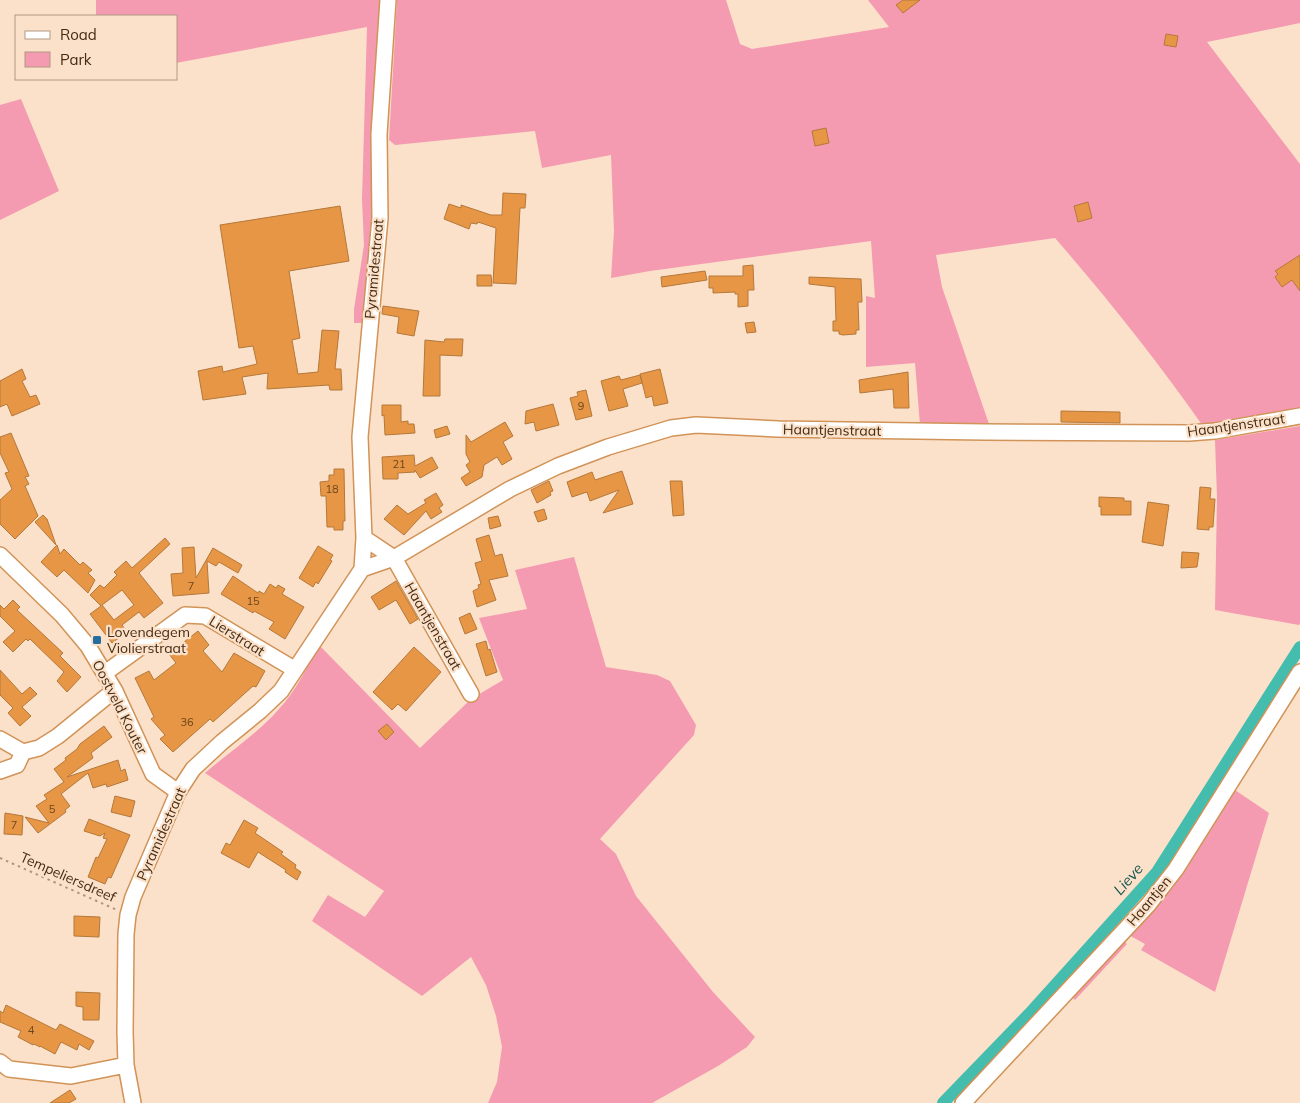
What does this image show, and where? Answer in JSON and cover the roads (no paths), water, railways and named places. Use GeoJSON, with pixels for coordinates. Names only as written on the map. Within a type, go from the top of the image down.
{"type":"FeatureCollection","features":[{"type":"Feature","properties":{"kind":"street","name":"Pyramidestraat"},"geometry":{"type":"LineString","coordinates":[[133,1103],[126,1064],[126,934],[128,915],[133,897],[178,792],[193,769],[260,711],[280,691],[362,568],[364,538],[360,437],[380,218],[379,134],[388,0]]}},
{"type":"Feature","properties":{"kind":"street","name":"Haantjenstraat"},"geometry":{"type":"LineString","coordinates":[[362,568],[394,558],[510,489],[558,466],[608,447],[670,428],[696,425],[778,429],[1189,433],[1215,431],[1300,416]]}},
{"type":"Feature","properties":{"kind":"street"},"geometry":{"type":"LineString","coordinates":[[364,538],[394,558]]}},
{"type":"Feature","properties":{"kind":"street","name":"Oostveld Kouter"},"geometry":{"type":"LineString","coordinates":[[0,555],[62,615],[88,646],[115,692],[153,774],[178,792]]}},
{"type":"Feature","properties":{"kind":"street","name":"Haantjenstraat"},"geometry":{"type":"LineString","coordinates":[[394,558],[471,694]]}},
{"type":"Feature","properties":{"kind":"street","name":"Lierstraat"},"geometry":{"type":"LineString","coordinates":[[105,673],[185,615],[205,616],[294,670]]}},
{"type":"Feature","properties":{"kind":"street","name":"Haantjen"},"geometry":{"type":"LineString","coordinates":[[963,1103],[1148,905],[1176,869],[1300,672]]}},
{"type":"Feature","properties":{"kind":"street"},"geometry":{"type":"LineString","coordinates":[[0,739],[22,752],[39,748],[58,736],[106,697],[115,692]]}},
{"type":"Feature","properties":{"kind":"street"},"geometry":{"type":"LineString","coordinates":[[0,771],[17,765],[22,752]]}},
{"type":"Feature","properties":{"kind":"street"},"geometry":{"type":"LineString","coordinates":[[3,1070],[71,1076],[126,1064]]}},
{"type":"Feature","properties":{"kind":"waterway","name":"Lieve"},"geometry":{"type":"LineString","coordinates":[[943,1103],[1030,1013],[1157,872],[1300,647]]}},
{"type":"Feature","properties":{"kind":"place","name":"Lovendegem Violierstraat"},"geometry":{"type":"Point","coordinates":[97,640]}}]}
